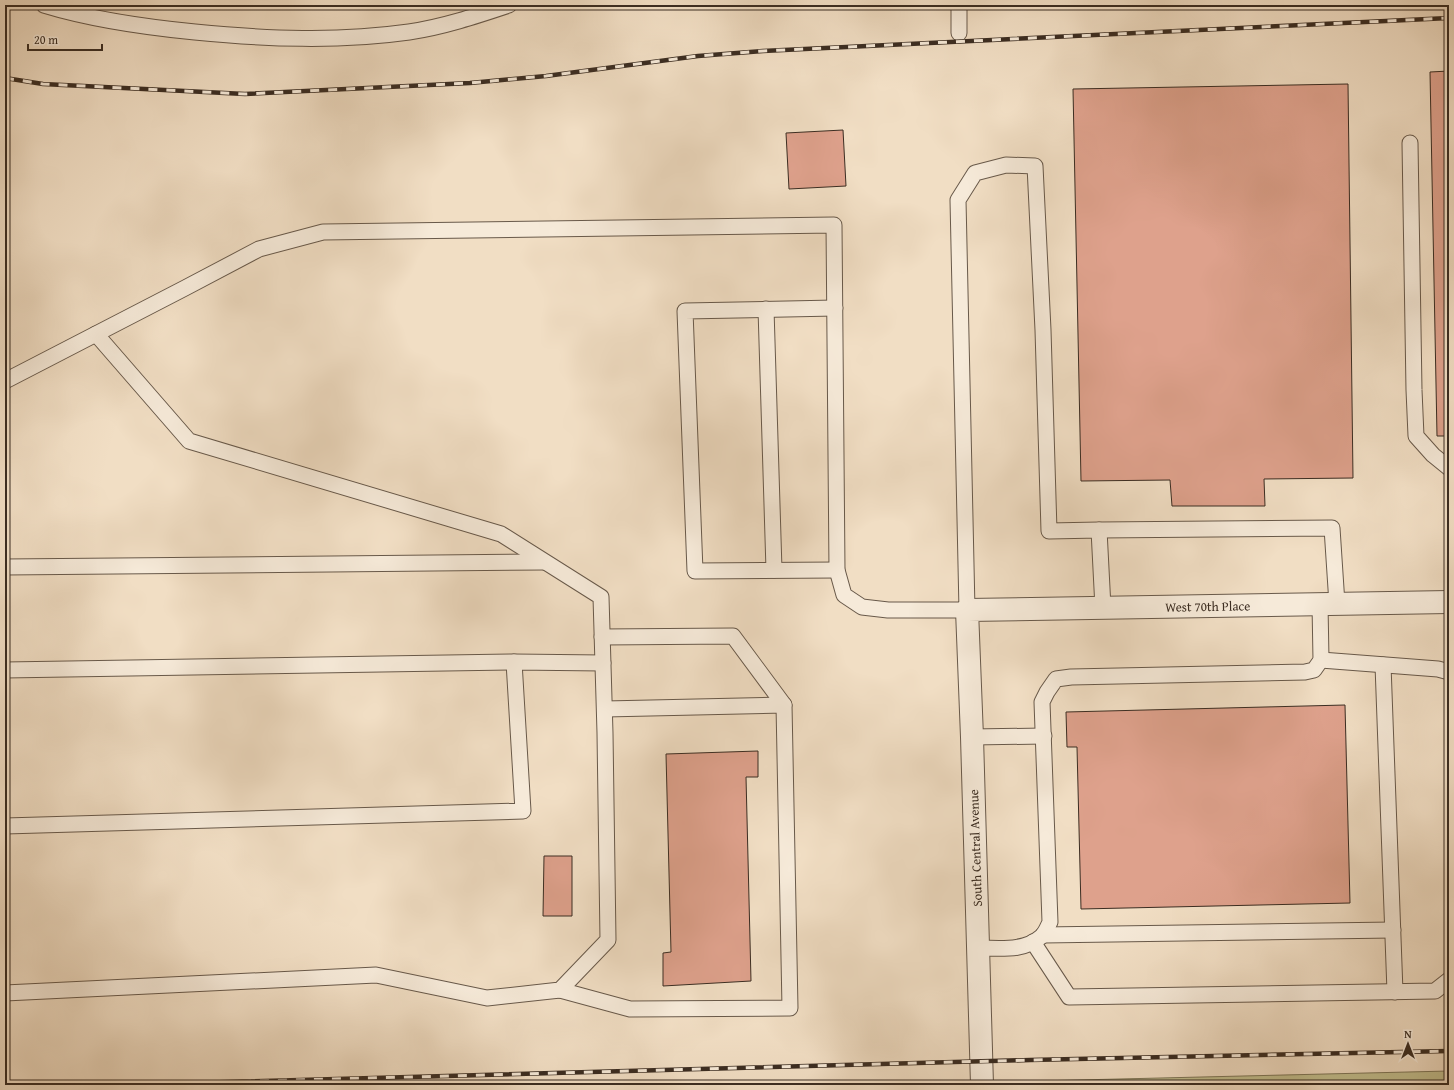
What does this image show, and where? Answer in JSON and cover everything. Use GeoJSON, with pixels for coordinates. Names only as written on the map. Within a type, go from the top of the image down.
{"type":"FeatureCollection","features":[{"type":"Feature","properties":{"kind":"street","name":"West 70th Place"},"geometry":{"type":"LineString","coordinates":[[967,610],[1449,602]]}},
{"type":"Feature","properties":{"kind":"street","name":"South Central Avenue"},"geometry":{"type":"LineString","coordinates":[[967,610],[982,1085]]}},
{"type":"Feature","properties":{"kind":"lane"},"geometry":{"type":"LineString","coordinates":[[44,5],[63,11],[130,24],[248,37],[301,39],[347,38],[410,32],[450,23],[508,5]]}},
{"type":"Feature","properties":{"kind":"lane"},"geometry":{"type":"LineString","coordinates":[[959,5],[960,33]]}},
{"type":"Feature","properties":{"kind":"lane"},"geometry":{"type":"LineString","coordinates":[[1410,143],[1416,436],[1432,455],[1449,468]]}},
{"type":"Feature","properties":{"kind":"lane"},"geometry":{"type":"LineString","coordinates":[[5,381],[258,249],[323,232],[834,226],[837,570],[844,595],[862,607],[888,610],[967,610],[958,200],[975,173],[1006,165],[1035,166],[1043,338],[1049,531],[1332,528],[1328,604],[1321,660],[1314,670],[1306,672],[1071,676],[1056,679],[1042,702],[1050,922],[1038,938],[1019,948],[978,948]]}},
{"type":"Feature","properties":{"kind":"lane"},"geometry":{"type":"LineString","coordinates":[[835,308],[685,311],[695,571],[837,570]]}},
{"type":"Feature","properties":{"kind":"lane"},"geometry":{"type":"LineString","coordinates":[[766,309],[774,570]]}},
{"type":"Feature","properties":{"kind":"lane"},"geometry":{"type":"LineString","coordinates":[[96,334],[189,441],[501,534],[601,597],[605,709],[608,940],[560,990]]}},
{"type":"Feature","properties":{"kind":"lane"},"geometry":{"type":"LineString","coordinates":[[1099,530],[1103,608]]}},
{"type":"Feature","properties":{"kind":"lane"},"geometry":{"type":"LineString","coordinates":[[5,568],[544,562]]}},
{"type":"Feature","properties":{"kind":"lane"},"geometry":{"type":"LineString","coordinates":[[5,993],[376,975],[487,998],[560,990],[630,1009],[790,1008],[784,704],[733,636],[602,637]]}},
{"type":"Feature","properties":{"kind":"lane"},"geometry":{"type":"LineString","coordinates":[[1321,660],[1438,669],[1449,672]]}},
{"type":"Feature","properties":{"kind":"lane"},"geometry":{"type":"LineString","coordinates":[[5,826],[523,811],[514,662]]}},
{"type":"Feature","properties":{"kind":"lane"},"geometry":{"type":"LineString","coordinates":[[5,670],[603,662]]}},
{"type":"Feature","properties":{"kind":"lane"},"geometry":{"type":"LineString","coordinates":[[1383,665],[1395,992]]}},
{"type":"Feature","properties":{"kind":"lane"},"geometry":{"type":"LineString","coordinates":[[605,709],[784,704]]}},
{"type":"Feature","properties":{"kind":"lane"},"geometry":{"type":"LineString","coordinates":[[972,737],[1044,736]]}},
{"type":"Feature","properties":{"kind":"lane"},"geometry":{"type":"LineString","coordinates":[[1038,938],[1393,930]]}},
{"type":"Feature","properties":{"kind":"lane"},"geometry":{"type":"LineString","coordinates":[[1038,938],[1069,997],[1435,991],[1449,980]]}},
{"type":"Feature","properties":{"kind":"shaded area"},"geometry":{"type":"Polygon","coordinates":[[[1449,1071],[1449,1085],[996,1085],[996,1082],[1449,1071]]]}},
{"type":"Feature","properties":{"kind":"shaded area"},"geometry":{"type":"Polygon","coordinates":[[[963,1083],[963,1085],[867,1085],[963,1083]]]}},
{"type":"Feature","properties":{"kind":"building"},"geometry":{"type":"Polygon","coordinates":[[[1449,71],[1449,436],[1437,436],[1430,72],[1449,71]]]}},
{"type":"Feature","properties":{"kind":"building"},"geometry":{"type":"Polygon","coordinates":[[[1348,84],[1353,478],[1264,479],[1265,506],[1172,506],[1170,480],[1081,481],[1073,89],[1348,84]]]}},
{"type":"Feature","properties":{"kind":"building"},"geometry":{"type":"Polygon","coordinates":[[[843,130],[846,186],[789,189],[786,133],[843,130]]]}},
{"type":"Feature","properties":{"kind":"building"},"geometry":{"type":"Polygon","coordinates":[[[1345,705],[1350,903],[1081,909],[1077,747],[1067,747],[1066,712],[1345,705]]]}},
{"type":"Feature","properties":{"kind":"building"},"geometry":{"type":"Polygon","coordinates":[[[758,751],[758,777],[746,777],[751,981],[663,986],[663,953],[671,952],[666,754],[758,751]]]}},
{"type":"Feature","properties":{"kind":"building"},"geometry":{"type":"Polygon","coordinates":[[[544,856],[572,856],[572,916],[543,916],[544,856]]]}},
{"type":"Feature","properties":{"kind":"railway"},"geometry":{"type":"LineString","coordinates":[[5,78],[43,84],[245,94],[470,83],[546,76],[698,56],[763,51],[1449,18]]}},
{"type":"Feature","properties":{"kind":"railway"},"geometry":{"type":"LineString","coordinates":[[116,1085],[1030,1060],[1449,1051]]}}]}
